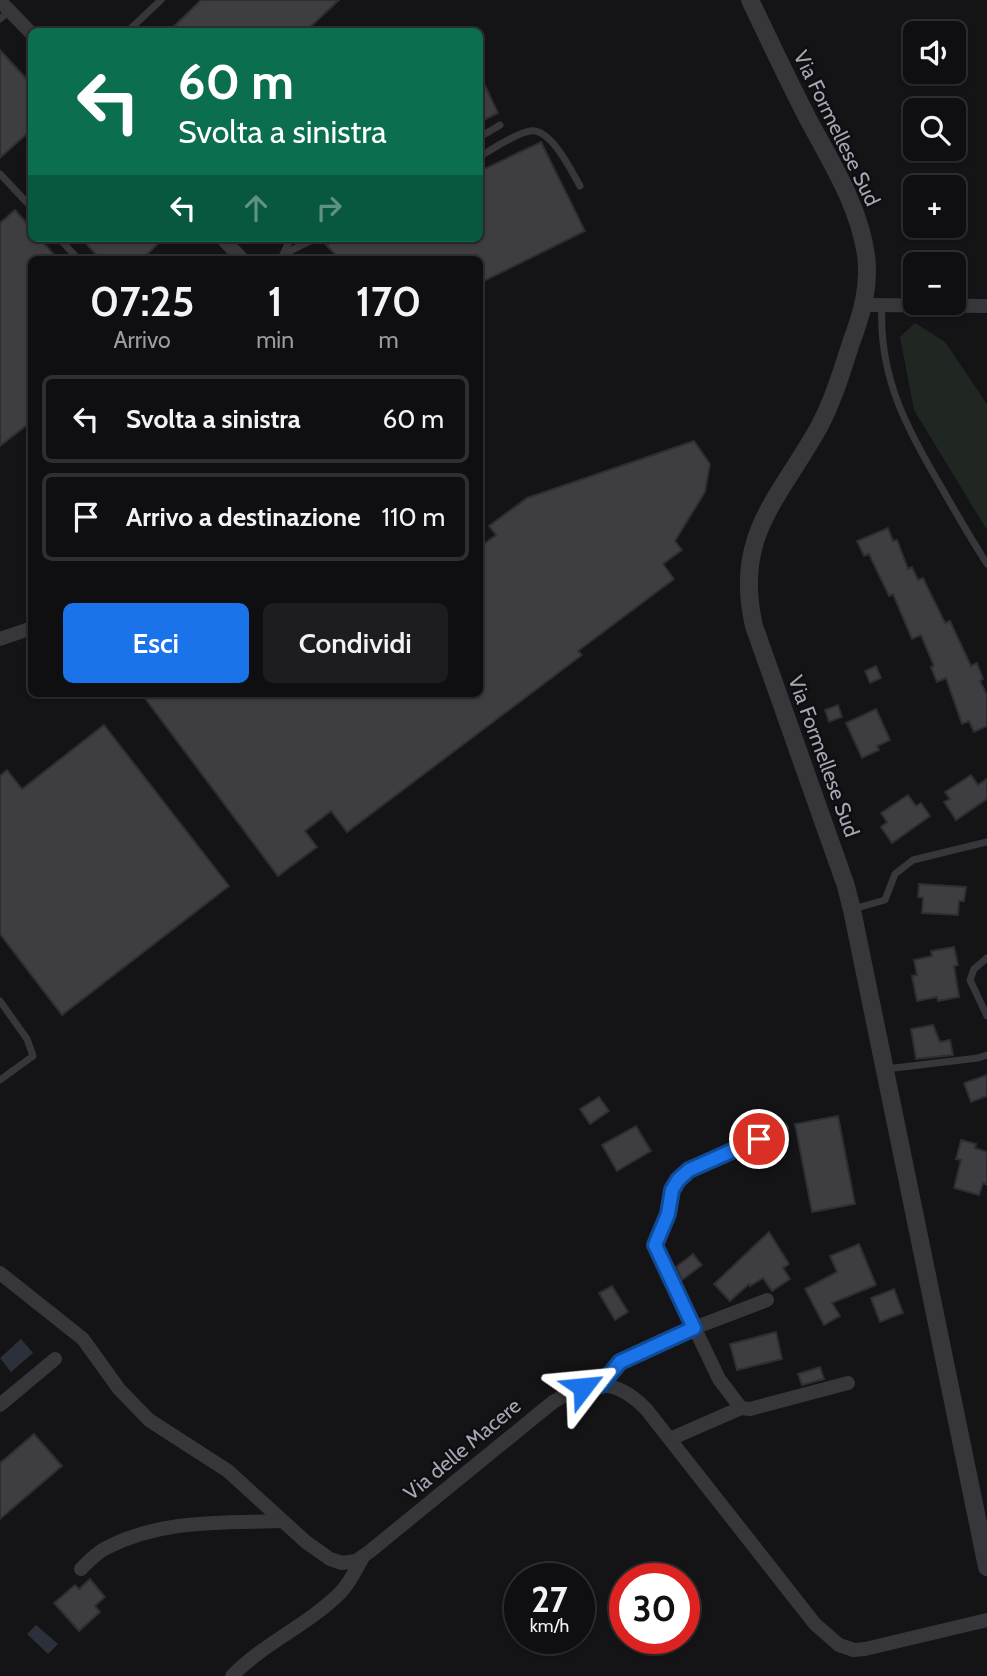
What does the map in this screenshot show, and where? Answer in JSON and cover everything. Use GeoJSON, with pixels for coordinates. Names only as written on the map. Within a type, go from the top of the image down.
{"type":"FeatureCollection","features":[{"type":"Feature","properties":{"kind":"street","name":"Via Formellese Sud"},"geometry":{"type":"LineString","coordinates":[[750,0],[856,215],[866,255],[867,280],[873,305],[821,421],[765,517],[752,551],[747,593],[754,626],[846,886],[852,910],[987,1567]]}},
{"type":"Feature","properties":{"kind":"street"},"geometry":{"type":"LineString","coordinates":[[3,10],[28,31]]}},
{"type":"Feature","properties":{"kind":"street"},"geometry":{"type":"LineString","coordinates":[[226,242],[239,256]]}},
{"type":"Feature","properties":{"kind":"street"},"geometry":{"type":"LineString","coordinates":[[873,305],[987,306]]}},
{"type":"Feature","properties":{"kind":"street"},"geometry":{"type":"LineString","coordinates":[[0,639],[28,629]]}},
{"type":"Feature","properties":{"kind":"street"},"geometry":{"type":"LineString","coordinates":[[741,1408],[719,1379],[655,1245],[668,1214],[672,1190],[678,1180],[689,1170],[782,1129]]}},
{"type":"Feature","properties":{"kind":"street"},"geometry":{"type":"LineString","coordinates":[[0,1273],[83,1339],[119,1389],[149,1420],[218,1463],[314,1548],[335,1561],[352,1562],[363,1557]]}},
{"type":"Feature","properties":{"kind":"street"},"geometry":{"type":"LineString","coordinates":[[767,1300],[694,1328],[620,1362],[601,1385],[617,1388],[646,1409],[806,1613],[839,1646],[854,1650],[865,1649],[987,1620]]}},
{"type":"Feature","properties":{"kind":"street"},"geometry":{"type":"LineString","coordinates":[[0,1405],[55,1359]]}},
{"type":"Feature","properties":{"kind":"street"},"geometry":{"type":"LineString","coordinates":[[670,1439],[741,1408],[750,1409],[848,1383]]}},
{"type":"Feature","properties":{"kind":"street","name":"Via delle Macere"},"geometry":{"type":"LineString","coordinates":[[232,1676],[257,1654],[338,1595],[363,1557],[544,1408],[576,1390],[590,1385],[601,1385]]}},
{"type":"Feature","properties":{"kind":"street"},"geometry":{"type":"LineString","coordinates":[[81,1569],[103,1549],[150,1530],[178,1525],[282,1521]]}},
{"type":"Feature","properties":{"kind":"lane"},"geometry":{"type":"LineString","coordinates":[[131,28],[161,0]]}},
{"type":"Feature","properties":{"kind":"lane"},"geometry":{"type":"LineString","coordinates":[[483,135],[500,125]]}},
{"type":"Feature","properties":{"kind":"lane"},"geometry":{"type":"LineString","coordinates":[[483,154],[529,131],[541,132],[550,140],[580,186]]}},
{"type":"Feature","properties":{"kind":"lane"},"geometry":{"type":"LineString","coordinates":[[0,174],[28,204]]}},
{"type":"Feature","properties":{"kind":"lane"},"geometry":{"type":"LineString","coordinates":[[63,242],[75,256]]}},
{"type":"Feature","properties":{"kind":"lane"},"geometry":{"type":"LineString","coordinates":[[283,256],[311,242]]}},
{"type":"Feature","properties":{"kind":"lane"},"geometry":{"type":"LineString","coordinates":[[873,305],[904,422],[987,564]]}},
{"type":"Feature","properties":{"kind":"lane"},"geometry":{"type":"LineString","coordinates":[[852,910],[885,900],[895,874],[913,860],[987,842]]}},
{"type":"Feature","properties":{"kind":"lane"},"geometry":{"type":"LineString","coordinates":[[987,958],[974,969],[970,980],[987,1016]]}},
{"type":"Feature","properties":{"kind":"lane"},"geometry":{"type":"LineString","coordinates":[[0,1001],[27,1039],[33,1056],[0,1080]]}},
{"type":"Feature","properties":{"kind":"lane"},"geometry":{"type":"LineString","coordinates":[[886,1069],[987,1055]]}},
{"type":"Feature","properties":{"kind":"shaded area"},"geometry":{"type":"Polygon","coordinates":[[[915,323],[945,342],[987,404],[987,530],[914,410],[900,337],[915,323]]]}},
{"type":"Feature","properties":{"kind":"shaded area"},"geometry":{"type":"Polygon","coordinates":[[[21,1339],[33,1353],[11,1372],[0,1358],[21,1339]]]}},
{"type":"Feature","properties":{"kind":"shaded area"},"geometry":{"type":"Polygon","coordinates":[[[36,1625],[58,1644],[48,1654],[27,1634],[36,1625]]]}},
{"type":"Feature","properties":{"kind":"building"},"geometry":{"type":"Polygon","coordinates":[[[201,0],[339,0],[309,28],[172,28],[201,0]]]}},
{"type":"Feature","properties":{"kind":"building"},"geometry":{"type":"Polygon","coordinates":[[[0,50],[28,81],[28,133],[0,158],[0,50]]]}},
{"type":"Feature","properties":{"kind":"building"},"geometry":{"type":"Polygon","coordinates":[[[483,81],[498,113],[483,120],[483,81]]]}},
{"type":"Feature","properties":{"kind":"building"},"geometry":{"type":"Polygon","coordinates":[[[541,142],[585,231],[483,282],[483,256],[337,256],[326,245],[332,242],[483,242],[483,170],[541,142]]]}},
{"type":"Feature","properties":{"kind":"building"},"geometry":{"type":"Polygon","coordinates":[[[15,210],[28,225],[28,242],[43,242],[55,256],[28,256],[28,424],[0,446],[0,223],[15,210]]]}},
{"type":"Feature","properties":{"kind":"building"},"geometry":{"type":"Polygon","coordinates":[[[85,242],[160,242],[145,256],[97,256],[85,242]]]}},
{"type":"Feature","properties":{"kind":"building"},"geometry":{"type":"Polygon","coordinates":[[[694,441],[710,464],[705,492],[675,541],[682,550],[663,564],[674,579],[578,651],[582,655],[347,832],[331,811],[305,831],[317,847],[278,876],[144,697],[483,697],[483,545],[496,535],[489,526],[527,498],[694,441]]]}},
{"type":"Feature","properties":{"kind":"building"},"geometry":{"type":"Polygon","coordinates":[[[888,528],[893,541],[897,540],[908,569],[912,567],[918,580],[923,578],[945,623],[950,621],[971,666],[977,663],[983,679],[980,681],[987,695],[987,726],[974,732],[969,721],[962,724],[946,678],[937,682],[931,667],[934,666],[921,635],[912,639],[893,594],[889,596],[869,554],[864,556],[857,541],[888,528]]]}},
{"type":"Feature","properties":{"kind":"building"},"geometry":{"type":"Polygon","coordinates":[[[876,666],[881,678],[870,683],[865,671],[876,666]]]}},
{"type":"Feature","properties":{"kind":"building"},"geometry":{"type":"Polygon","coordinates":[[[838,705],[842,717],[829,722],[825,710],[838,705]]]}},
{"type":"Feature","properties":{"kind":"building"},"geometry":{"type":"Polygon","coordinates":[[[876,709],[890,740],[877,746],[879,750],[862,758],[846,723],[876,709]]]}},
{"type":"Feature","properties":{"kind":"building"},"geometry":{"type":"Polygon","coordinates":[[[104,725],[229,886],[62,1015],[0,934],[0,776],[7,770],[22,789],[104,725]]]}},
{"type":"Feature","properties":{"kind":"building"},"geometry":{"type":"Polygon","coordinates":[[[971,775],[978,785],[987,779],[987,799],[956,820],[944,802],[950,799],[945,792],[971,775]]]}},
{"type":"Feature","properties":{"kind":"building"},"geometry":{"type":"Polygon","coordinates":[[[908,795],[916,806],[921,803],[930,816],[892,843],[881,827],[887,822],[881,813],[908,795]]]}},
{"type":"Feature","properties":{"kind":"building"},"geometry":{"type":"Polygon","coordinates":[[[919,884],[966,887],[964,901],[959,901],[958,915],[922,913],[923,898],[918,897],[919,884]]]}},
{"type":"Feature","properties":{"kind":"building"},"geometry":{"type":"Polygon","coordinates":[[[954,947],[958,965],[954,966],[959,997],[917,1001],[912,976],[917,975],[914,960],[932,956],[931,951],[954,947]]]}},
{"type":"Feature","properties":{"kind":"building"},"geometry":{"type":"Polygon","coordinates":[[[933,1025],[940,1042],[950,1040],[953,1055],[916,1059],[911,1029],[933,1025]]]}},
{"type":"Feature","properties":{"kind":"building"},"geometry":{"type":"Polygon","coordinates":[[[987,1075],[987,1096],[971,1102],[964,1083],[987,1075]]]}},
{"type":"Feature","properties":{"kind":"building"},"geometry":{"type":"Polygon","coordinates":[[[599,1097],[609,1111],[590,1124],[580,1109],[599,1097]]]}},
{"type":"Feature","properties":{"kind":"building"},"geometry":{"type":"Polygon","coordinates":[[[838,1116],[855,1204],[812,1212],[795,1124],[838,1116]]]}},
{"type":"Feature","properties":{"kind":"building"},"geometry":{"type":"Polygon","coordinates":[[[636,1126],[651,1151],[617,1171],[602,1145],[636,1126]]]}},
{"type":"Feature","properties":{"kind":"building"},"geometry":{"type":"Polygon","coordinates":[[[961,1140],[976,1144],[975,1148],[987,1152],[987,1185],[983,1183],[979,1195],[954,1188],[961,1160],[956,1159],[961,1140]]]}},
{"type":"Feature","properties":{"kind":"building"},"geometry":{"type":"Polygon","coordinates":[[[769,1232],[789,1264],[783,1268],[790,1279],[772,1291],[763,1278],[750,1286],[749,1284],[730,1301],[714,1284],[769,1232]]]}},
{"type":"Feature","properties":{"kind":"building"},"geometry":{"type":"Polygon","coordinates":[[[859,1244],[876,1285],[832,1303],[840,1316],[824,1325],[805,1289],[837,1272],[830,1256],[859,1244]]]}},
{"type":"Feature","properties":{"kind":"building"},"geometry":{"type":"Polygon","coordinates":[[[693,1254],[702,1265],[682,1280],[676,1267],[693,1254]]]}},
{"type":"Feature","properties":{"kind":"building"},"geometry":{"type":"Polygon","coordinates":[[[612,1286],[628,1312],[615,1320],[599,1293],[612,1286]]]}},
{"type":"Feature","properties":{"kind":"building"},"geometry":{"type":"Polygon","coordinates":[[[894,1289],[903,1313],[880,1322],[871,1298],[894,1289]]]}},
{"type":"Feature","properties":{"kind":"building"},"geometry":{"type":"Polygon","coordinates":[[[776,1332],[782,1359],[737,1370],[730,1344],[776,1332]]]}},
{"type":"Feature","properties":{"kind":"building"},"geometry":{"type":"Polygon","coordinates":[[[820,1367],[824,1379],[802,1385],[798,1374],[820,1367]]]}},
{"type":"Feature","properties":{"kind":"building"},"geometry":{"type":"Polygon","coordinates":[[[34,1434],[62,1466],[0,1519],[0,1463],[34,1434]]]}},
{"type":"Feature","properties":{"kind":"building"},"geometry":{"type":"Polygon","coordinates":[[[90,1579],[105,1597],[95,1606],[100,1612],[79,1631],[54,1603],[75,1585],[79,1589],[90,1579]]]}},
{"type":"Feature","properties":{"kind":"route"},"geometry":{"type":"LineString","coordinates":[[583,1387],[601,1385],[620,1362],[694,1328],[655,1245],[668,1214],[672,1190],[689,1170],[759,1139]]}}]}
